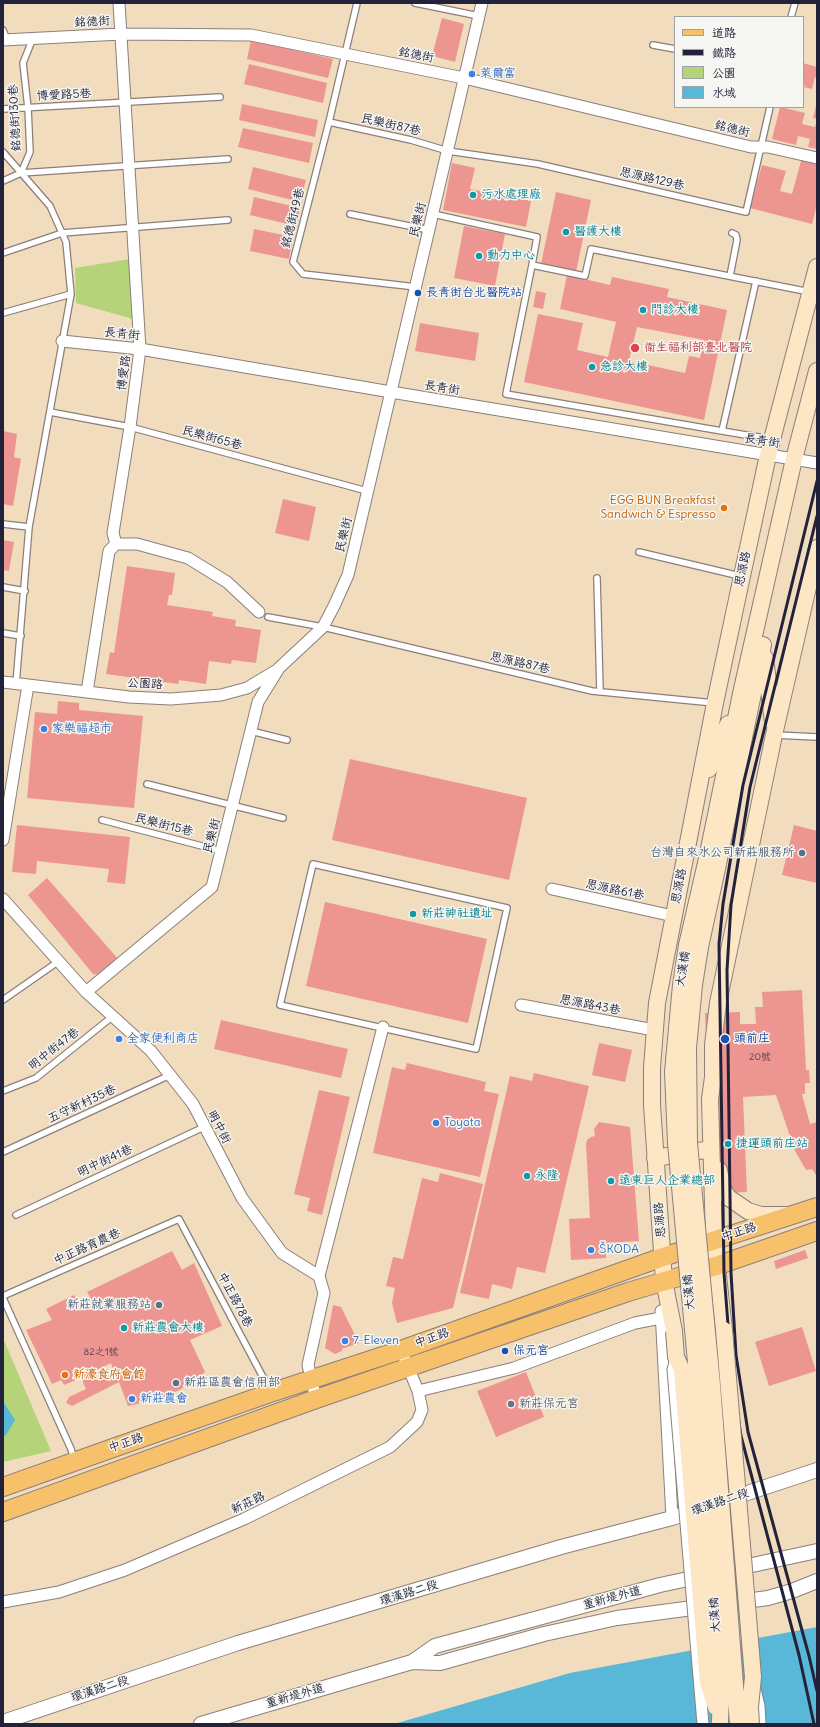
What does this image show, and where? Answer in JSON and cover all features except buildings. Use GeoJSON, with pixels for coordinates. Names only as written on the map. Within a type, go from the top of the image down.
{"type":"FeatureCollection","features":[{"type":"Feature","properties":{"kind":"main road","name":"思源路"},"geometry":{"type":"LineString","coordinates":[[664,1281],[652,1106],[652,1068],[657,1003],[715,703],[768,455],[817,267]]}},
{"type":"Feature","properties":{"kind":"main road","name":"思源路"},"geometry":{"type":"LineString","coordinates":[[712,864],[742,689],[805,461],[817,371]]}},
{"type":"Feature","properties":{"kind":"main road","name":"思源路"},"geometry":{"type":"LineString","coordinates":[[712,864],[817,411]]}},
{"type":"Feature","properties":{"kind":"main road"},"geometry":{"type":"LineString","coordinates":[[792,1215],[761,1215],[748,1211],[728,1198],[722,1190],[713,1077],[713,1045],[724,972],[774,735],[817,548]]}},
{"type":"Feature","properties":{"kind":"main road"},"geometry":{"type":"LineString","coordinates":[[764,642],[774,735]]}},
{"type":"Feature","properties":{"kind":"main road"},"geometry":{"type":"LineString","coordinates":[[696,800],[742,689]]}},
{"type":"Feature","properties":{"kind":"main road","name":"大漢橋"},"geometry":{"type":"LineString","coordinates":[[712,864],[687,946],[680,985],[673,1072],[676,1143],[699,1395],[721,1686],[720,1723]]}},
{"type":"Feature","properties":{"kind":"main road","name":"大漢橋"},"geometry":{"type":"LineString","coordinates":[[712,864],[694,985],[688,1048],[689,1143],[712,1386],[738,1724]]}},
{"type":"Feature","properties":{"kind":"main road"},"geometry":{"type":"LineString","coordinates":[[713,1077],[710,1099],[714,1240],[724,1330],[753,1677],[750,1706],[751,1724]]}},
{"type":"Feature","properties":{"kind":"main road"},"geometry":{"type":"LineString","coordinates":[[652,1106],[710,1099]]}},
{"type":"Feature","properties":{"kind":"main road"},"geometry":{"type":"LineString","coordinates":[[655,1158],[711,1149]]}},
{"type":"Feature","properties":{"kind":"main road","name":"中正路"},"geometry":{"type":"LineString","coordinates":[[3,1487],[270,1393],[401,1350],[663,1257],[817,1207]]}},
{"type":"Feature","properties":{"kind":"main road","name":"中正路"},"geometry":{"type":"LineString","coordinates":[[3,1512],[316,1399],[664,1281],[816,1236]]}},
{"type":"Feature","properties":{"kind":"main road"},"geometry":{"type":"LineString","coordinates":[[664,1281],[674,1331],[676,1357],[682,1370],[708,1683],[720,1723]]}},
{"type":"Feature","properties":{"kind":"street","name":"博愛路"},"geometry":{"type":"LineString","coordinates":[[116,544],[113,533],[130,427],[140,349],[119,3]]}},
{"type":"Feature","properties":{"kind":"street","name":"民樂街"},"geometry":{"type":"LineString","coordinates":[[86,992],[212,887],[258,702],[279,668],[323,628],[348,575],[482,3]]}},
{"type":"Feature","properties":{"kind":"street","name":"銘德街"},"geometry":{"type":"LineString","coordinates":[[4,36],[33,38],[121,34],[252,35],[464,78],[751,147],[768,147],[817,158]]}},
{"type":"Feature","properties":{"kind":"street","name":"長青街"},"geometry":{"type":"LineString","coordinates":[[62,341],[140,349],[805,461]]}},
{"type":"Feature","properties":{"kind":"street"},"geometry":{"type":"LineString","coordinates":[[87,692],[109,551],[116,544],[137,544],[188,558],[227,582],[263,615]]}},
{"type":"Feature","properties":{"kind":"street","name":"公園路"},"geometry":{"type":"LineString","coordinates":[[3,682],[129,697],[172,699],[221,695],[247,688],[279,668]]}},
{"type":"Feature","properties":{"kind":"street"},"geometry":{"type":"LineString","coordinates":[[3,840],[7,788],[28,685]]}},
{"type":"Feature","properties":{"kind":"street","name":"思源路61巷"},"geometry":{"type":"LineString","coordinates":[[552,889],[673,916]]}},
{"type":"Feature","properties":{"kind":"street","name":"明中街"},"geometry":{"type":"LineString","coordinates":[[3,899],[86,992],[151,1051],[193,1104],[242,1198],[282,1253],[320,1276]]}},
{"type":"Feature","properties":{"kind":"street","name":"思源路43巷"},"geometry":{"type":"LineString","coordinates":[[521,1005],[654,1030]]}},
{"type":"Feature","properties":{"kind":"street"},"geometry":{"type":"LineString","coordinates":[[316,1399],[310,1380],[308,1365],[324,1294],[320,1276],[383,1027]]}},
{"type":"Feature","properties":{"kind":"street"},"geometry":{"type":"LineString","coordinates":[[716,1266],[724,1298],[745,1494]]}},
{"type":"Feature","properties":{"kind":"street","name":"思源路"},"geometry":{"type":"LineString","coordinates":[[664,1281],[661,1318],[672,1518]]}},
{"type":"Feature","properties":{"kind":"street"},"geometry":{"type":"LineString","coordinates":[[418,1391],[514,1368],[635,1323],[661,1318]]}},
{"type":"Feature","properties":{"kind":"street","name":"新莊路"},"geometry":{"type":"LineString","coordinates":[[3,1602],[59,1592],[125,1570],[244,1519],[390,1447],[417,1422],[422,1410],[418,1391],[401,1350]]}},
{"type":"Feature","properties":{"kind":"street"},"geometry":{"type":"LineString","coordinates":[[676,1357],[673,1370],[703,1724]]}},
{"type":"Feature","properties":{"kind":"street","name":"環漢路二段"},"geometry":{"type":"LineString","coordinates":[[3,1722],[246,1641],[561,1547],[672,1518],[817,1470]]}},
{"type":"Feature","properties":{"kind":"street","name":"重新堤外道"},"geometry":{"type":"LineString","coordinates":[[412,1662],[435,1646],[660,1585],[817,1550]]}},
{"type":"Feature","properties":{"kind":"street","name":"重新堤外道"},"geometry":{"type":"LineString","coordinates":[[201,1724],[412,1662],[440,1663],[559,1630],[617,1618],[768,1598],[792,1591],[817,1581]]}},
{"type":"Feature","properties":{"kind":"street"},"geometry":{"type":"LineString","coordinates":[[753,1677],[759,1706],[760,1724]]}},
{"type":"Feature","properties":{"kind":"lane","name":"銘德街49巷"},"geometry":{"type":"LineString","coordinates":[[357,3],[329,122],[293,262],[303,274],[416,287]]}},
{"type":"Feature","properties":{"kind":"lane"},"geometry":{"type":"LineString","coordinates":[[415,3],[479,16]]}},
{"type":"Feature","properties":{"kind":"lane"},"geometry":{"type":"LineString","coordinates":[[791,16],[795,3]]}},
{"type":"Feature","properties":{"kind":"lane","name":"銘德街130巷"},"geometry":{"type":"LineString","coordinates":[[21,173],[30,152],[28,108],[23,63],[33,38]]}},
{"type":"Feature","properties":{"kind":"lane"},"geometry":{"type":"LineString","coordinates":[[653,45],[674,50]]}},
{"type":"Feature","properties":{"kind":"lane","name":"博愛路5巷"},"geometry":{"type":"LineString","coordinates":[[3,109],[220,97]]}},
{"type":"Feature","properties":{"kind":"lane","name":"思源路129巷"},"geometry":{"type":"LineString","coordinates":[[448,151],[538,164],[746,212],[770,108]]}},
{"type":"Feature","properties":{"kind":"lane","name":"民樂街87巷"},"geometry":{"type":"LineString","coordinates":[[329,122],[411,140],[448,151]]}},
{"type":"Feature","properties":{"kind":"lane"},"geometry":{"type":"LineString","coordinates":[[3,152],[50,206],[66,242],[71,294],[29,528],[16,684]]}},
{"type":"Feature","properties":{"kind":"lane"},"geometry":{"type":"LineString","coordinates":[[3,181],[21,173],[228,159]]}},
{"type":"Feature","properties":{"kind":"lane"},"geometry":{"type":"LineString","coordinates":[[350,214],[429,230]]}},
{"type":"Feature","properties":{"kind":"lane"},"geometry":{"type":"LineString","coordinates":[[433,214],[537,237],[506,394],[772,439]]}},
{"type":"Feature","properties":{"kind":"lane"},"geometry":{"type":"LineString","coordinates":[[3,254],[62,233],[228,220]]}},
{"type":"Feature","properties":{"kind":"lane"},"geometry":{"type":"LineString","coordinates":[[730,276],[737,240],[736,235],[732,233]]}},
{"type":"Feature","properties":{"kind":"lane"},"geometry":{"type":"LineString","coordinates":[[532,265],[585,276],[591,248],[811,292]]}},
{"type":"Feature","properties":{"kind":"lane"},"geometry":{"type":"LineString","coordinates":[[722,431],[756,281]]}},
{"type":"Feature","properties":{"kind":"lane"},"geometry":{"type":"LineString","coordinates":[[3,312],[71,294]]}},
{"type":"Feature","properties":{"kind":"lane","name":"民樂街65巷"},"geometry":{"type":"LineString","coordinates":[[50,412],[130,427],[367,491]]}},
{"type":"Feature","properties":{"kind":"lane"},"geometry":{"type":"LineString","coordinates":[[3,524],[29,528]]}},
{"type":"Feature","properties":{"kind":"lane"},"geometry":{"type":"LineString","coordinates":[[639,552],[742,576]]}},
{"type":"Feature","properties":{"kind":"lane"},"geometry":{"type":"LineString","coordinates":[[597,578],[600,692]]}},
{"type":"Feature","properties":{"kind":"lane"},"geometry":{"type":"LineString","coordinates":[[3,587],[25,590]]}},
{"type":"Feature","properties":{"kind":"lane","name":"思源路87巷"},"geometry":{"type":"LineString","coordinates":[[263,615],[600,692],[715,703]]}},
{"type":"Feature","properties":{"kind":"lane"},"geometry":{"type":"LineString","coordinates":[[3,633],[21,636]]}},
{"type":"Feature","properties":{"kind":"lane"},"geometry":{"type":"LineString","coordinates":[[251,731],[287,740]]}},
{"type":"Feature","properties":{"kind":"lane"},"geometry":{"type":"LineString","coordinates":[[774,735],[817,737]]}},
{"type":"Feature","properties":{"kind":"lane"},"geometry":{"type":"LineString","coordinates":[[148,784],[283,818]]}},
{"type":"Feature","properties":{"kind":"lane","name":"民樂街15巷"},"geometry":{"type":"LineString","coordinates":[[102,820],[221,851]]}},
{"type":"Feature","properties":{"kind":"lane"},"geometry":{"type":"LineString","coordinates":[[313,864],[507,908],[476,1049],[383,1027],[280,1005],[313,864]]}},
{"type":"Feature","properties":{"kind":"lane"},"geometry":{"type":"LineString","coordinates":[[3,1000],[59,961]]}},
{"type":"Feature","properties":{"kind":"lane","name":"明中街47巷"},"geometry":{"type":"LineString","coordinates":[[3,1091],[36,1078],[113,1016]]}},
{"type":"Feature","properties":{"kind":"lane","name":"五守新村35巷"},"geometry":{"type":"LineString","coordinates":[[3,1152],[170,1075]]}},
{"type":"Feature","properties":{"kind":"lane","name":"明中街41巷"},"geometry":{"type":"LineString","coordinates":[[16,1215],[204,1127]]}},
{"type":"Feature","properties":{"kind":"lane","name":"中正路育農巷"},"geometry":{"type":"LineString","coordinates":[[74,1461],[71,1449],[3,1297],[179,1218]]}},
{"type":"Feature","properties":{"kind":"lane","name":"中正路78巷"},"geometry":{"type":"LineString","coordinates":[[179,1218],[270,1393]]}},
{"type":"Feature","properties":{"kind":"green space"},"geometry":{"type":"Polygon","coordinates":[[[130,259],[133,319],[76,303],[75,268],[130,259]]]}},
{"type":"Feature","properties":{"kind":"green space"},"geometry":{"type":"Polygon","coordinates":[[[3,1338],[51,1451],[3,1462],[3,1338]]]}},
{"type":"Feature","properties":{"kind":"water"},"geometry":{"type":"Polygon","coordinates":[[[3,1401],[15,1420],[6,1435],[3,1436],[3,1401]]]}},
{"type":"Feature","properties":{"kind":"water"},"geometry":{"type":"Polygon","coordinates":[[[817,1627],[817,1724],[394,1724],[570,1673],[817,1627]]]}},
{"type":"Feature","properties":{"kind":"railway"},"geometry":{"type":"LineString","coordinates":[[814,1724],[799,1655],[741,1436],[731,1363],[724,1273],[719,944],[723,904],[743,785],[817,481]]}},
{"type":"Feature","properties":{"kind":"railway"},"geometry":{"type":"LineString","coordinates":[[817,516],[750,787],[731,905],[727,970],[731,1273],[736,1355],[748,1432],[809,1656],[817,1691]]}},
{"type":"Feature","properties":{"kind":"place","name":"萊爾富"},"geometry":{"type":"Point","coordinates":[472,74]}},
{"type":"Feature","properties":{"kind":"place","name":"污水處理廠"},"geometry":{"type":"Point","coordinates":[473,195]}},
{"type":"Feature","properties":{"kind":"place","name":"醫護大樓"},"geometry":{"type":"Point","coordinates":[566,232]}},
{"type":"Feature","properties":{"kind":"place","name":"動力中心"},"geometry":{"type":"Point","coordinates":[479,256]}},
{"type":"Feature","properties":{"kind":"place","name":"長青街台北醫院站"},"geometry":{"type":"Point","coordinates":[418,293]}},
{"type":"Feature","properties":{"kind":"place","name":"門診大樓"},"geometry":{"type":"Point","coordinates":[643,310]}},
{"type":"Feature","properties":{"kind":"place","name":"衛生福利部臺北醫院"},"geometry":{"type":"Point","coordinates":[635,348]}},
{"type":"Feature","properties":{"kind":"place","name":"急診大樓"},"geometry":{"type":"Point","coordinates":[592,367]}},
{"type":"Feature","properties":{"kind":"place","name":"EGG BUN Breakfast Sandwich & Espresso"},"geometry":{"type":"Point","coordinates":[724,508]}},
{"type":"Feature","properties":{"kind":"place","name":"家樂福超市"},"geometry":{"type":"Point","coordinates":[44,729]}},
{"type":"Feature","properties":{"kind":"place","name":"台灣自來水公司新莊服務所"},"geometry":{"type":"Point","coordinates":[802,853]}},
{"type":"Feature","properties":{"kind":"place","name":"新莊神社遺址"},"geometry":{"type":"Point","coordinates":[413,914]}},
{"type":"Feature","properties":{"kind":"place","name":"全家便利商店"},"geometry":{"type":"Point","coordinates":[119,1039]}},
{"type":"Feature","properties":{"kind":"place","name":"頭前庄"},"geometry":{"type":"Point","coordinates":[725,1039]}},
{"type":"Feature","properties":{"kind":"place","name":"Toyota"},"geometry":{"type":"Point","coordinates":[436,1123]}},
{"type":"Feature","properties":{"kind":"place","name":"捷運頭前庄站"},"geometry":{"type":"Point","coordinates":[728,1144]}},
{"type":"Feature","properties":{"kind":"place","name":"永隆"},"geometry":{"type":"Point","coordinates":[527,1176]}},
{"type":"Feature","properties":{"kind":"place","name":"遠東巨人企業總部"},"geometry":{"type":"Point","coordinates":[611,1181]}},
{"type":"Feature","properties":{"kind":"place","name":"ŠKODA"},"geometry":{"type":"Point","coordinates":[591,1250]}},
{"type":"Feature","properties":{"kind":"place","name":"新莊就業服務站"},"geometry":{"type":"Point","coordinates":[159,1305]}},
{"type":"Feature","properties":{"kind":"place","name":"新莊農會大樓"},"geometry":{"type":"Point","coordinates":[124,1328]}},
{"type":"Feature","properties":{"kind":"place","name":"7-Eleven"},"geometry":{"type":"Point","coordinates":[345,1341]}},
{"type":"Feature","properties":{"kind":"place","name":"保元宮"},"geometry":{"type":"Point","coordinates":[505,1351]}},
{"type":"Feature","properties":{"kind":"place","name":"新濠食府會館"},"geometry":{"type":"Point","coordinates":[65,1375]}},
{"type":"Feature","properties":{"kind":"place","name":"新莊區農會信用部"},"geometry":{"type":"Point","coordinates":[176,1383]}},
{"type":"Feature","properties":{"kind":"place","name":"新莊農會"},"geometry":{"type":"Point","coordinates":[132,1399]}},
{"type":"Feature","properties":{"kind":"place","name":"新莊保元宮"},"geometry":{"type":"Point","coordinates":[511,1404]}}]}
